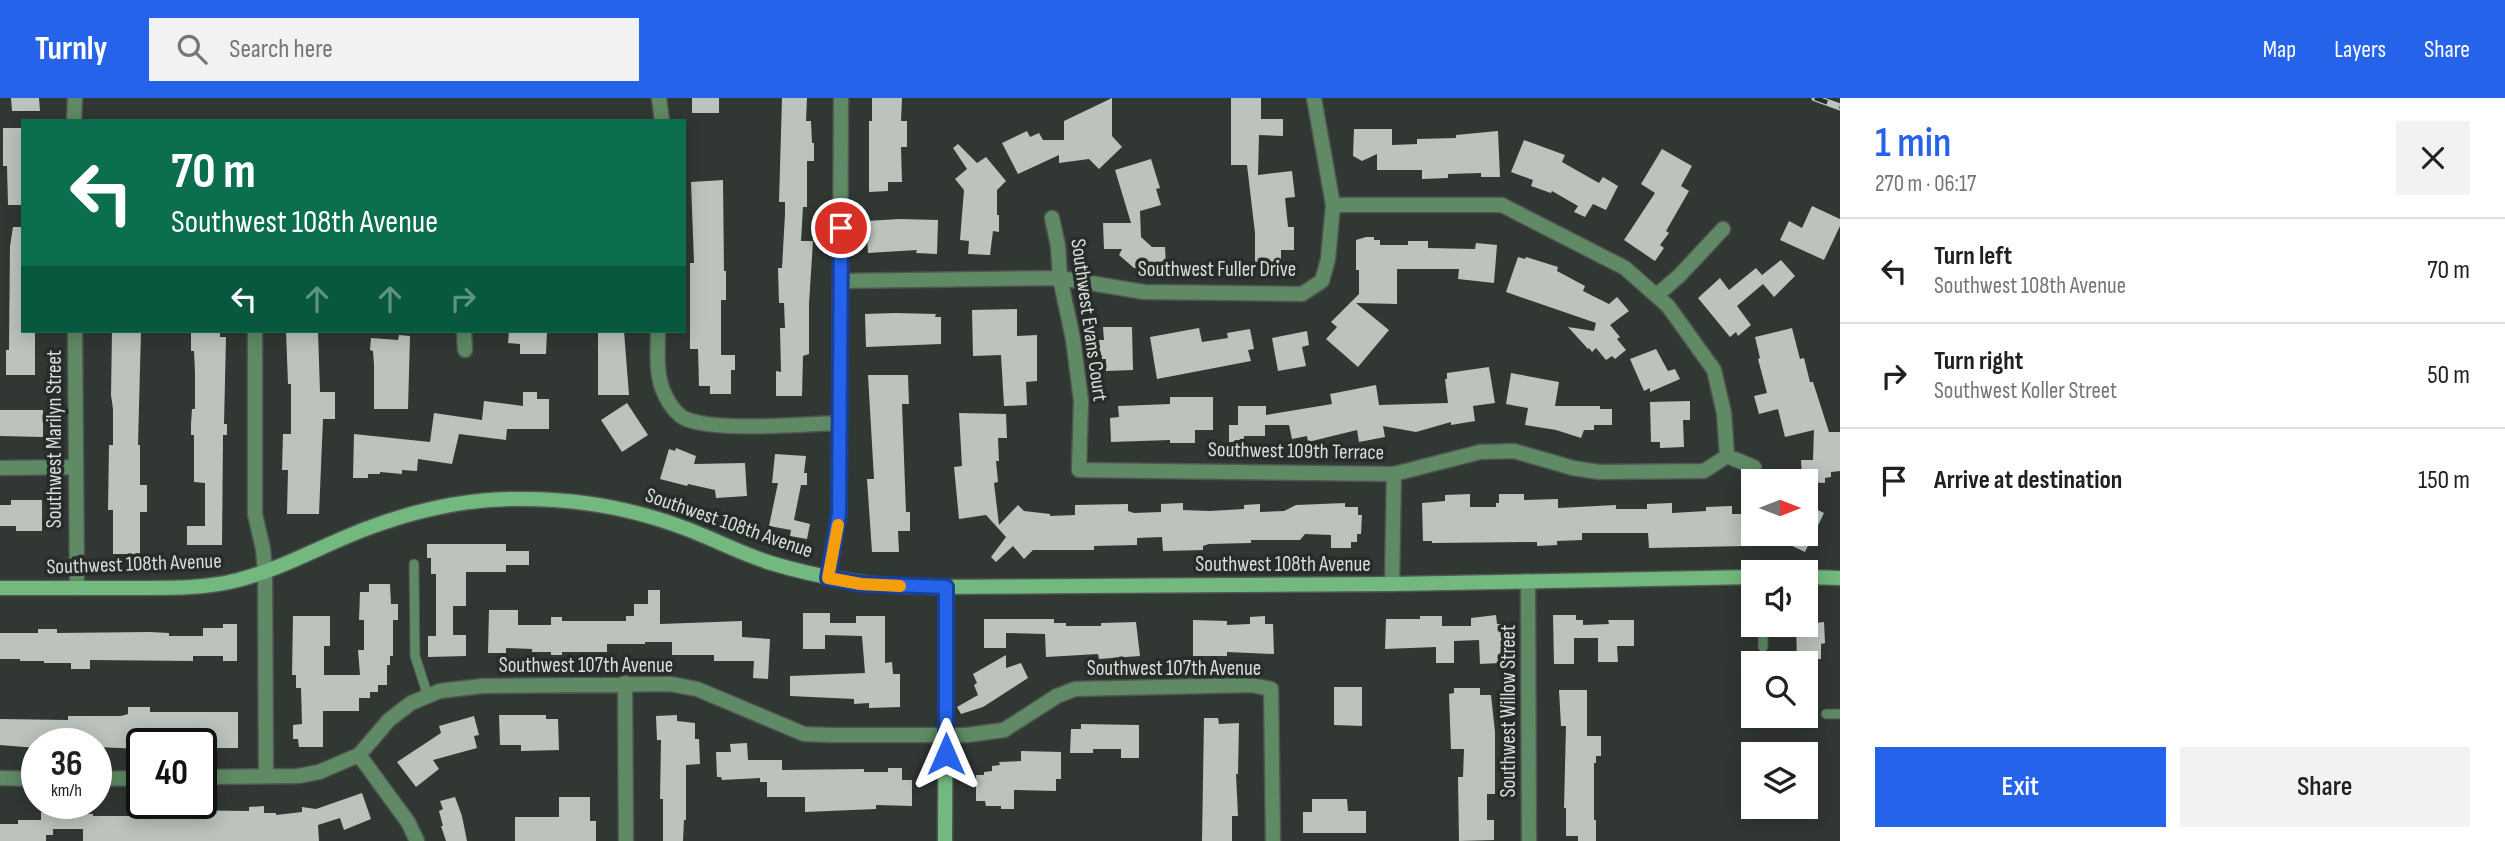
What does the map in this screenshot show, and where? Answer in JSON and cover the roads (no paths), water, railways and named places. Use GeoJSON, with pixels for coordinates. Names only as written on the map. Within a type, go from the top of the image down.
{"type":"FeatureCollection","features":[{"type":"Feature","properties":{"kind":"street"},"geometry":{"type":"LineString","coordinates":[[74,119],[75,98]]}},
{"type":"Feature","properties":{"kind":"street"},"geometry":{"type":"LineString","coordinates":[[659,98],[662,119]]}},
{"type":"Feature","properties":{"kind":"street"},"geometry":{"type":"LineString","coordinates":[[828,578],[839,513],[841,98]]}},
{"type":"Feature","properties":{"kind":"street","name":"Southwest Fuller Drive"},"geometry":{"type":"LineString","coordinates":[[841,281],[1060,278],[1144,292],[1303,294],[1322,281],[1328,259],[1333,205],[1314,98]]}},
{"type":"Feature","properties":{"kind":"street"},"geometry":{"type":"LineString","coordinates":[[1333,205],[1502,205],[1625,268],[1657,295],[1687,330],[1714,370],[1724,413],[1727,456],[1754,467]]}},
{"type":"Feature","properties":{"kind":"street","name":"Southwest Evans Court"},"geometry":{"type":"LineString","coordinates":[[1052,218],[1081,401],[1079,470]]}},
{"type":"Feature","properties":{"kind":"street"},"geometry":{"type":"LineString","coordinates":[[1657,295],[1679,276],[1723,229]]}},
{"type":"Feature","properties":{"kind":"street","name":"Southwest Marilyn Street"},"geometry":{"type":"LineString","coordinates":[[75,333],[77,588]]}},
{"type":"Feature","properties":{"kind":"street"},"geometry":{"type":"LineString","coordinates":[[255,333],[255,514],[265,571],[266,776]]}},
{"type":"Feature","properties":{"kind":"street"},"geometry":{"type":"LineString","coordinates":[[464,333],[465,350]]}},
{"type":"Feature","properties":{"kind":"street"},"geometry":{"type":"LineString","coordinates":[[658,333],[657,372],[664,394],[685,419],[713,425],[838,423]]}},
{"type":"Feature","properties":{"kind":"street","name":"Southwest 109th Terrace"},"geometry":{"type":"LineString","coordinates":[[1079,470],[1394,474],[1480,452],[1514,451],[1573,468],[1599,472],[1704,471],[1727,456]]}},
{"type":"Feature","properties":{"kind":"street"},"geometry":{"type":"LineString","coordinates":[[0,468],[74,467]]}},
{"type":"Feature","properties":{"kind":"street"},"geometry":{"type":"LineString","coordinates":[[1392,584],[1394,474]]}},
{"type":"Feature","properties":{"kind":"street","name":"Southwest 108th Avenue"},"geometry":{"type":"LineString","coordinates":[[0,588],[191,587],[225,583],[301,558],[371,527],[408,515],[480,501],[542,499],[595,504],[633,512],[689,530],[745,555],[828,578],[861,584],[946,587],[1392,584],[1741,577]]}},
{"type":"Feature","properties":{"kind":"street"},"geometry":{"type":"LineString","coordinates":[[1818,577],[1840,578]]}},
{"type":"Feature","properties":{"kind":"street","name":"Southwest Willow Street"},"geometry":{"type":"LineString","coordinates":[[1528,581],[1530,841]]}},
{"type":"Feature","properties":{"kind":"street"},"geometry":{"type":"LineString","coordinates":[[945,841],[946,587]]}},
{"type":"Feature","properties":{"kind":"street"},"geometry":{"type":"LineString","coordinates":[[625,683],[626,841]]}},
{"type":"Feature","properties":{"kind":"street","name":"Southwest 107th Avenue"},"geometry":{"type":"LineString","coordinates":[[217,777],[298,776],[319,772],[359,755],[388,720],[411,703],[440,691],[482,685],[670,684],[697,689],[804,734],[946,735],[1004,730],[1057,696],[1075,689],[1251,685],[1272,689],[1273,841]]}},
{"type":"Feature","properties":{"kind":"street"},"geometry":{"type":"LineString","coordinates":[[359,755],[408,822],[417,841]]}},
{"type":"Feature","properties":{"kind":"street"},"geometry":{"type":"LineString","coordinates":[[0,778],[21,779]]}},
{"type":"Feature","properties":{"kind":"lane"},"geometry":{"type":"LineString","coordinates":[[414,564],[415,656],[428,696]]}},
{"type":"Feature","properties":{"kind":"lane"},"geometry":{"type":"LineString","coordinates":[[1763,637],[1763,647]]}},
{"type":"Feature","properties":{"kind":"lane"},"geometry":{"type":"LineString","coordinates":[[1826,714],[1840,714]]}},
{"type":"Feature","properties":{"kind":"railway"},"geometry":{"type":"LineString","coordinates":[[1815,98],[1840,107]]}}]}
